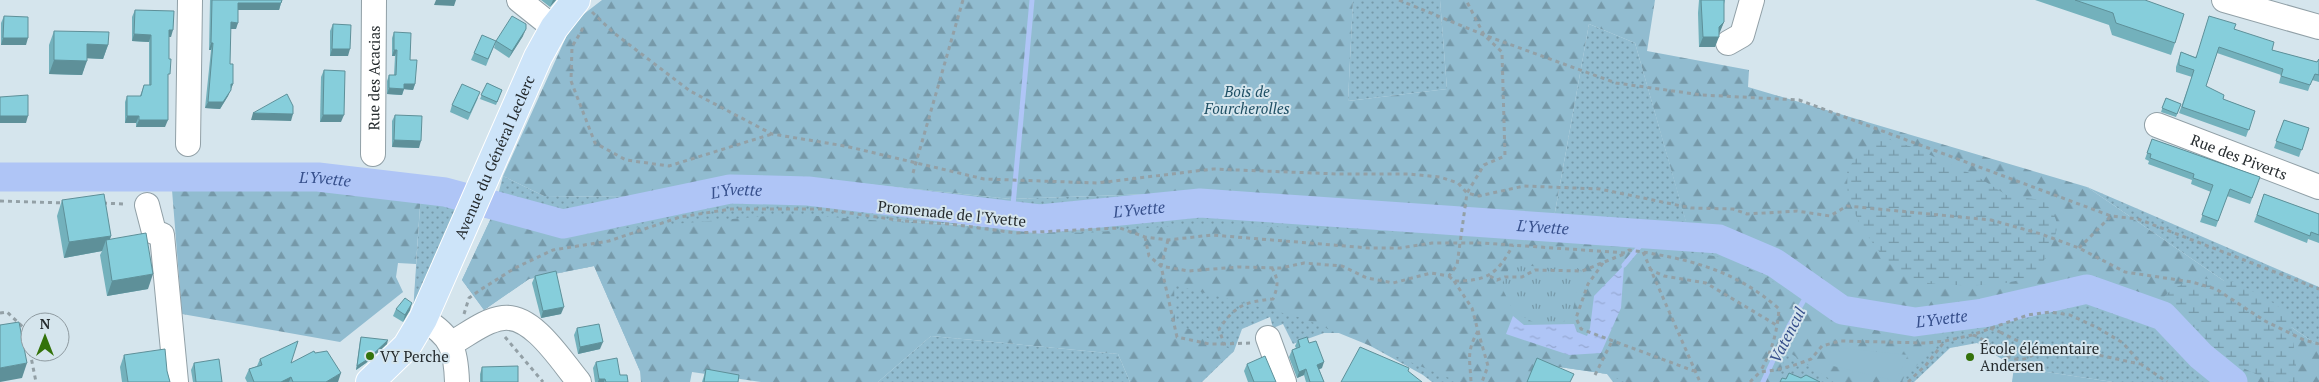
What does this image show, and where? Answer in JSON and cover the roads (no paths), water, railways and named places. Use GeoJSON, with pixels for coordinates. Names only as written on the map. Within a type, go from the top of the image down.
{"type":"FeatureCollection","features":[{"type":"Feature","properties":{"kind":"main road","name":"Avenue du Général Leclerc"},"geometry":{"type":"LineString","coordinates":[[370,382],[407,346],[423,319],[538,58],[554,28],[576,0]]}},
{"type":"Feature","properties":{"kind":"street"},"geometry":{"type":"LineString","coordinates":[[188,144],[190,0]]}},
{"type":"Feature","properties":{"kind":"street","name":"Rue des Acacias"},"geometry":{"type":"LineString","coordinates":[[373,154],[374,0]]}},
{"type":"Feature","properties":{"kind":"street"},"geometry":{"type":"LineString","coordinates":[[519,0],[554,28]]}},
{"type":"Feature","properties":{"kind":"street"},"geometry":{"type":"LineString","coordinates":[[1728,43],[1742,35],[1752,0]]}},
{"type":"Feature","properties":{"kind":"street"},"geometry":{"type":"LineString","coordinates":[[2224,0],[2319,27]]}},
{"type":"Feature","properties":{"kind":"street","name":"Rue des Piverts"},"geometry":{"type":"LineString","coordinates":[[2157,126],[2319,187]]}},
{"type":"Feature","properties":{"kind":"street"},"geometry":{"type":"LineString","coordinates":[[135,204],[154,232],[162,235],[176,382]]}},
{"type":"Feature","properties":{"kind":"street"},"geometry":{"type":"LineString","coordinates":[[452,343],[487,324],[503,318],[515,318],[540,335],[579,382]]}},
{"type":"Feature","properties":{"kind":"street"},"geometry":{"type":"LineString","coordinates":[[423,319],[439,328],[452,343],[456,362],[457,382]]}},
{"type":"Feature","properties":{"kind":"street"},"geometry":{"type":"LineString","coordinates":[[1268,338],[1284,382]]}},
{"type":"Feature","properties":{"kind":"water"},"geometry":{"type":"Polygon","coordinates":[[[1624,265],[1621,308],[1601,353],[1569,355],[1506,334],[1513,316],[1524,325],[1574,324],[1577,332],[1587,336],[1590,328],[1594,296],[1624,265]]]}},
{"type":"Feature","properties":{"kind":"waterway"},"geometry":{"type":"LineString","coordinates":[[1012,216],[1032,0]]}},
{"type":"Feature","properties":{"kind":"waterway","name":"L'Yvette"},"geometry":{"type":"LineString","coordinates":[[0,177],[318,177],[445,192],[563,224],[730,189],[808,191],[1040,219],[1200,203],[1719,239],[1775,263],[1842,310],[1915,322],[1983,313],[2087,289],[2163,316],[2201,356],[2233,382]]}},
{"type":"Feature","properties":{"kind":"waterway"},"geometry":{"type":"LineString","coordinates":[[1624,265],[1650,234]]}},
{"type":"Feature","properties":{"kind":"waterway","name":"Vatencul"},"geometry":{"type":"LineString","coordinates":[[1763,382],[1789,326],[1811,288]]}},
{"type":"Feature","properties":{"kind":"place","name":"VY Perche"},"geometry":{"type":"Point","coordinates":[370,356]}},
{"type":"Feature","properties":{"kind":"place","name":"École élémentaire Andersen"},"geometry":{"type":"Point","coordinates":[1970,357]}},
{"type":"Feature","properties":{"kind":"park label","name":"Bois de Fourcherolles"},"geometry":{"type":"Point","coordinates":[1247,100]}}]}
